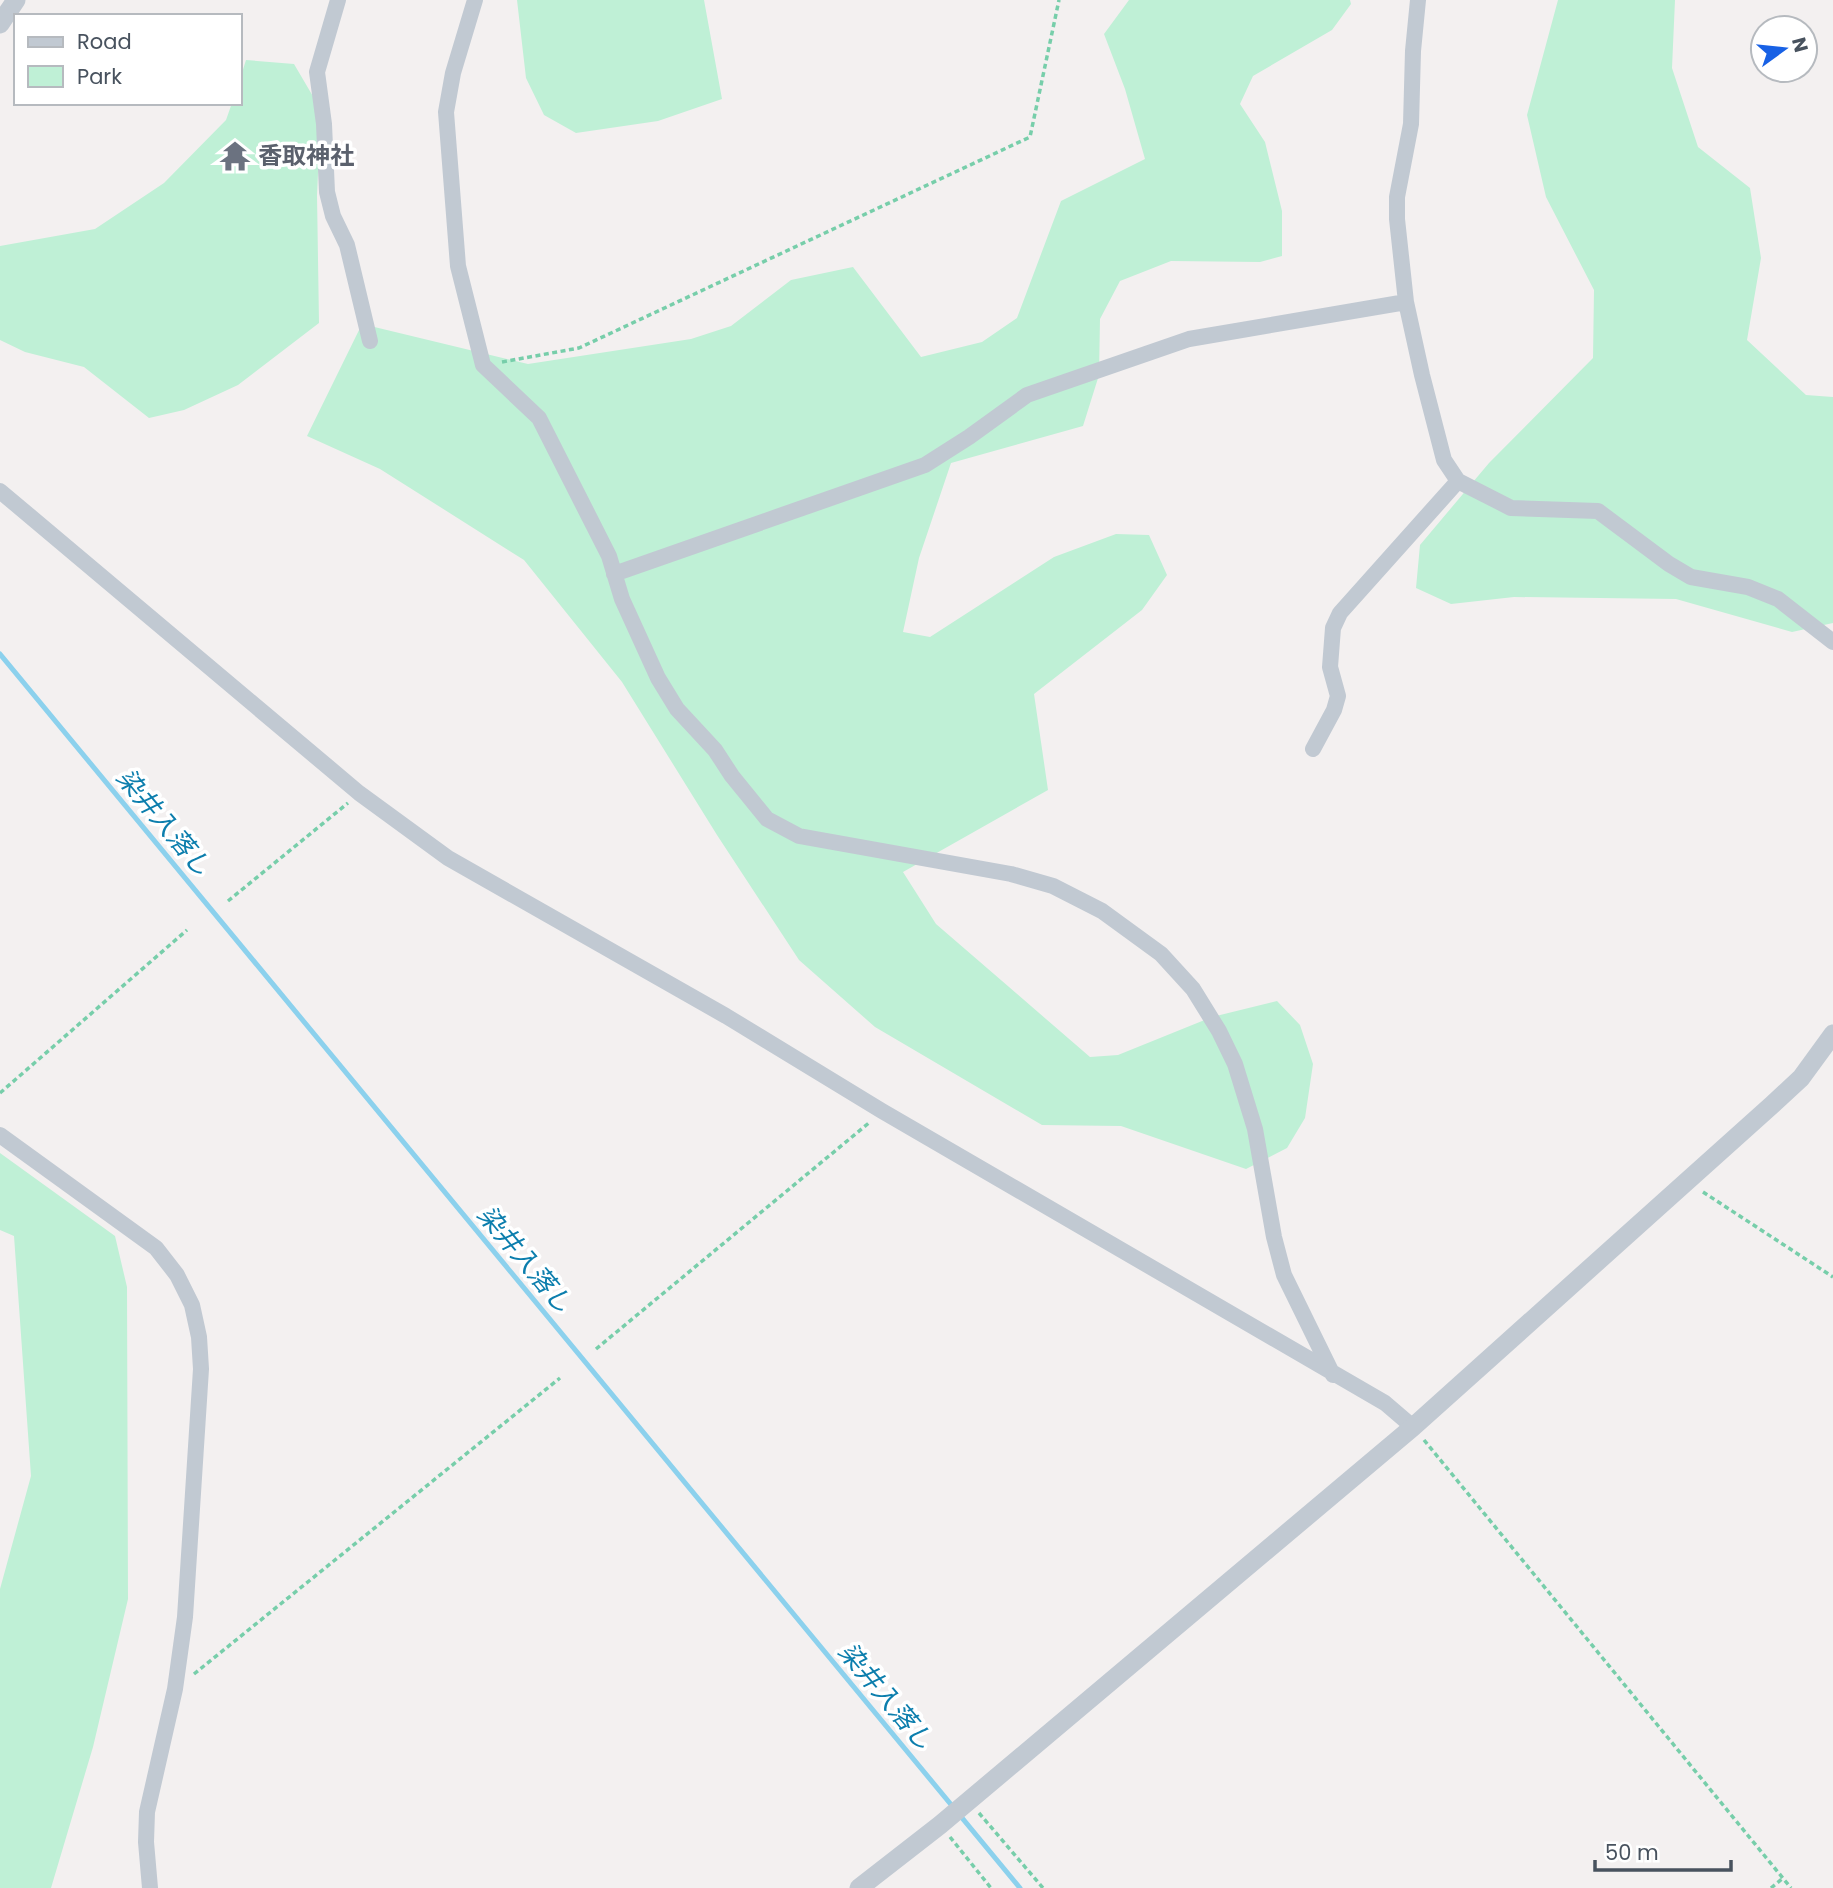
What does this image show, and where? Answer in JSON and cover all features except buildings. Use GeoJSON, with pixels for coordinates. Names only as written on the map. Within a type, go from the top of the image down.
{"type":"FeatureCollection","features":[{"type":"Feature","properties":{"kind":"street"},"geometry":{"type":"LineString","coordinates":[[0,24],[16,0]]}},
{"type":"Feature","properties":{"kind":"street"},"geometry":{"type":"LineString","coordinates":[[338,0],[317,72],[324,124],[327,192],[332,216],[347,245],[370,341]]}},
{"type":"Feature","properties":{"kind":"street"},"geometry":{"type":"LineString","coordinates":[[475,0],[453,73],[446,112],[458,266],[483,365],[539,418],[609,556],[622,599],[653,666],[677,709],[715,750],[767,819],[799,836],[1011,874],[1053,886],[1102,911],[1161,954],[1193,989],[1219,1031],[1235,1065],[1255,1129],[1283,1275],[1334,1375]]}},
{"type":"Feature","properties":{"kind":"street"},"geometry":{"type":"LineString","coordinates":[[1418,0],[1413,51],[1411,124],[1397,197],[1397,219],[1406,302],[1444,460],[1458,481],[1511,508],[1598,511],[1669,564],[1691,577],[1748,587],[1778,600],[1833,642]]}},
{"type":"Feature","properties":{"kind":"street"},"geometry":{"type":"LineString","coordinates":[[614,574],[925,465],[970,437],[1027,395],[1189,339],[1406,302]]}},
{"type":"Feature","properties":{"kind":"street"},"geometry":{"type":"LineString","coordinates":[[1313,749],[1334,710],[1338,696],[1330,667],[1333,628],[1340,613],[1458,481]]}},
{"type":"Feature","properties":{"kind":"street"},"geometry":{"type":"LineString","coordinates":[[0,491],[359,793],[448,858],[726,1016],[882,1111],[1385,1403],[1413,1427]]}},
{"type":"Feature","properties":{"kind":"street"},"geometry":{"type":"LineString","coordinates":[[859,1888],[940,1825],[1413,1427],[1801,1078],[1833,1034]]}},
{"type":"Feature","properties":{"kind":"street"},"geometry":{"type":"LineString","coordinates":[[0,1135],[156,1248],[177,1275],[192,1305],[199,1337],[201,1368],[186,1617],[175,1689],[147,1812],[146,1842],[150,1888]]}},
{"type":"Feature","properties":{"kind":"path"},"geometry":{"type":"LineString","coordinates":[[483,365],[579,348],[1030,137],[1059,0]]}},
{"type":"Feature","properties":{"kind":"path"},"geometry":{"type":"LineString","coordinates":[[228,901],[359,793]]}},
{"type":"Feature","properties":{"kind":"path"},"geometry":{"type":"LineString","coordinates":[[0,1093],[187,930]]}},
{"type":"Feature","properties":{"kind":"path"},"geometry":{"type":"LineString","coordinates":[[596,1349],[857,1135],[882,1111]]}},
{"type":"Feature","properties":{"kind":"path"},"geometry":{"type":"LineString","coordinates":[[1686,1181],[1833,1277]]}},
{"type":"Feature","properties":{"kind":"path"},"geometry":{"type":"LineString","coordinates":[[175,1689],[560,1378]]}},
{"type":"Feature","properties":{"kind":"path"},"geometry":{"type":"LineString","coordinates":[[1413,1427],[1791,1888]]}},
{"type":"Feature","properties":{"kind":"path"},"geometry":{"type":"LineString","coordinates":[[969,1800],[1043,1888]]}},
{"type":"Feature","properties":{"kind":"path"},"geometry":{"type":"LineString","coordinates":[[940,1825],[991,1888]]}},
{"type":"Feature","properties":{"kind":"path"},"geometry":{"type":"LineString","coordinates":[[1771,1888],[1783,1878]]}},
{"type":"Feature","properties":{"kind":"green space"},"geometry":{"type":"Polygon","coordinates":[[[517,0],[704,0],[722,99],[658,121],[576,133],[544,115],[526,78],[517,0]]]}},
{"type":"Feature","properties":{"kind":"green space"},"geometry":{"type":"Polygon","coordinates":[[[1129,0],[1350,0],[1351,4],[1332,30],[1253,76],[1240,104],[1265,142],[1282,211],[1282,256],[1260,262],[1171,261],[1120,281],[1100,319],[1099,375],[1083,426],[951,463],[919,558],[903,632],[930,637],[1054,557],[1116,534],[1149,535],[1167,575],[1142,610],[1034,694],[1048,790],[903,872],[936,924],[1090,1057],[1118,1055],[1212,1017],[1277,1001],[1300,1025],[1313,1064],[1305,1118],[1287,1148],[1246,1169],[1121,1126],[1042,1125],[875,1027],[799,960],[622,682],[524,560],[380,469],[307,436],[362,324],[528,364],[691,339],[731,326],[791,280],[853,267],[921,357],[982,342],[1017,318],[1061,201],[1145,159],[1125,89],[1104,34],[1129,0]]]}},
{"type":"Feature","properties":{"kind":"green space"},"geometry":{"type":"Polygon","coordinates":[[[1558,0],[1675,0],[1672,68],[1698,147],[1750,188],[1761,258],[1747,340],[1806,395],[1833,397],[1833,623],[1792,632],[1676,599],[1514,597],[1451,604],[1416,588],[1420,545],[1489,463],[1593,358],[1594,290],[1546,197],[1527,115],[1558,0]]]}},
{"type":"Feature","properties":{"kind":"green space"},"geometry":{"type":"Polygon","coordinates":[[[246,60],[294,64],[321,110],[317,195],[319,323],[238,385],[184,410],[149,418],[84,367],[25,352],[0,340],[0,246],[95,229],[164,183],[226,120],[231,105],[242,105],[242,73],[246,60]]]}},
{"type":"Feature","properties":{"kind":"green space"},"geometry":{"type":"Polygon","coordinates":[[[0,1153],[115,1236],[127,1287],[128,1599],[93,1747],[51,1888],[0,1888],[0,1589],[31,1476],[14,1236],[0,1230],[0,1153]]]}},
{"type":"Feature","properties":{"kind":"waterway","name":"染井入落し"},"geometry":{"type":"LineString","coordinates":[[0,654],[1020,1888]]}},
{"type":"Feature","properties":{"kind":"place","name":"香取神社"},"geometry":{"type":"Point","coordinates":[235,156]}}]}
